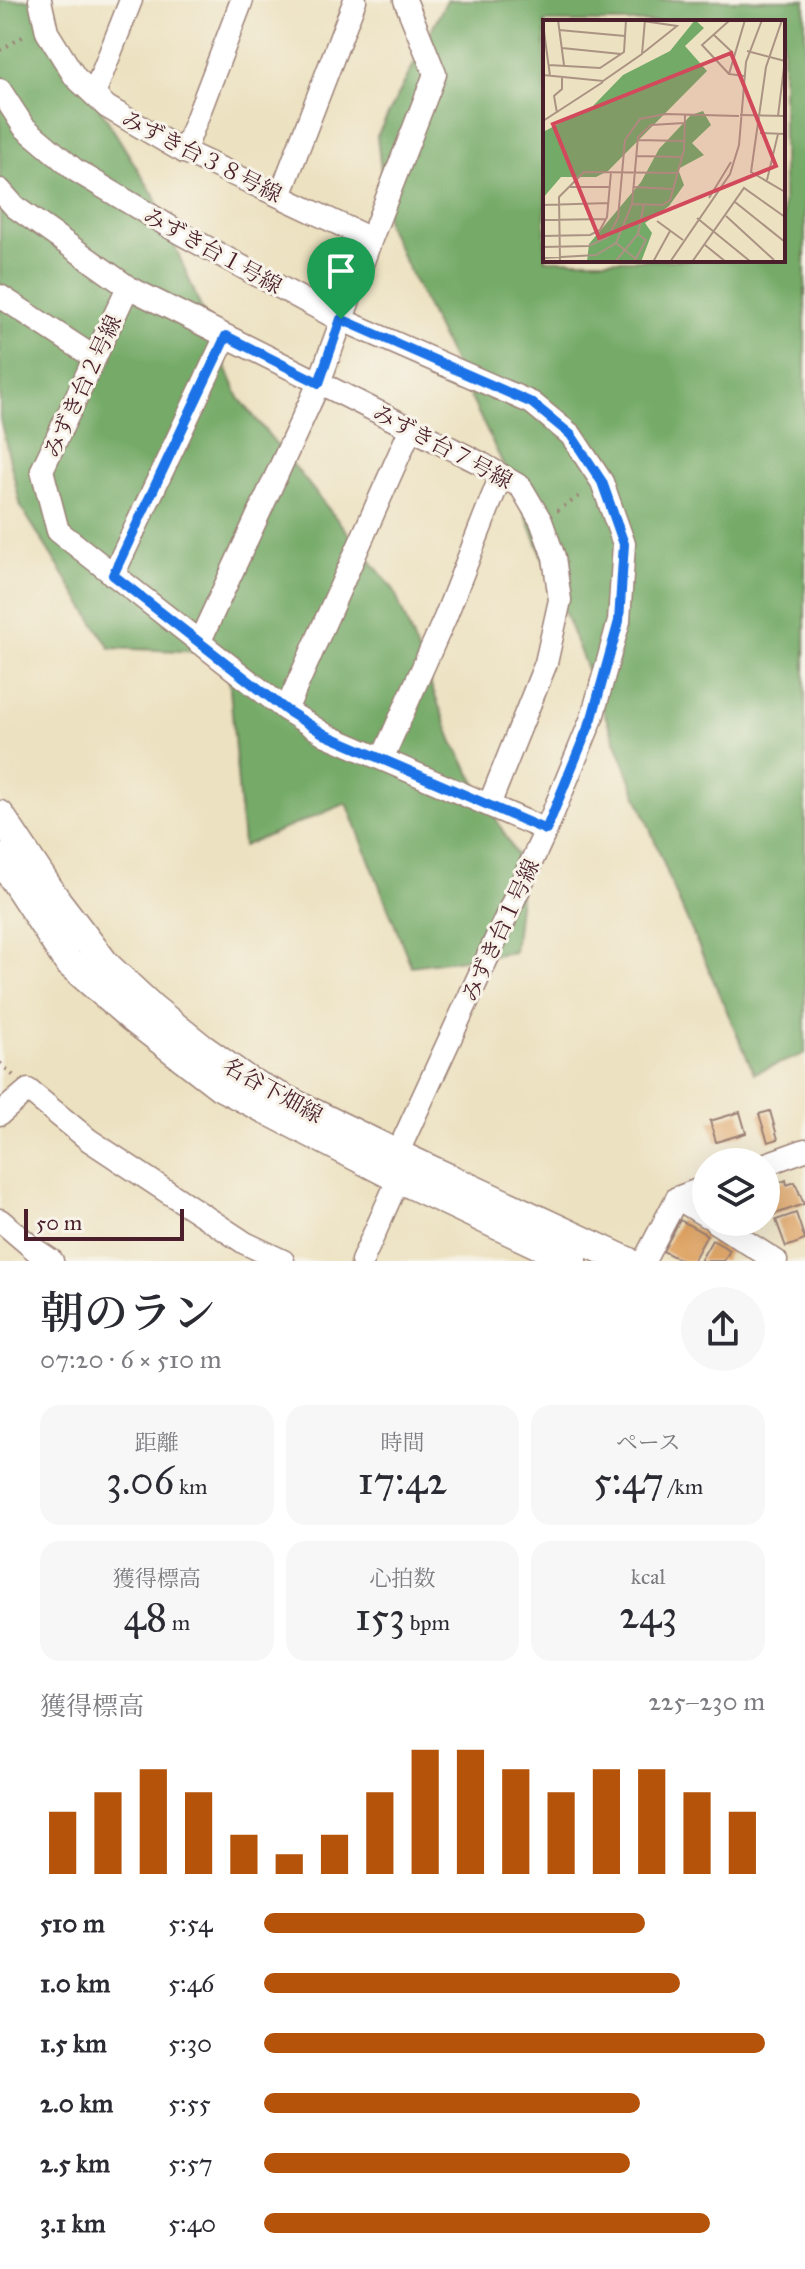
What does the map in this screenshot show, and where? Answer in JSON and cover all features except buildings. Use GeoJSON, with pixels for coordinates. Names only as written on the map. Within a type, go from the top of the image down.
{"type":"FeatureCollection","features":[{"type":"Feature","properties":{"kind":"street","name":"みずき台３８号線"},"geometry":{"type":"LineString","coordinates":[[40,0],[47,32],[75,77],[107,107],[184,152],[371,239]]}},
{"type":"Feature","properties":{"kind":"street"},"geometry":{"type":"LineString","coordinates":[[94,94],[131,0]]}},
{"type":"Feature","properties":{"kind":"street"},"geometry":{"type":"LineString","coordinates":[[184,152],[242,0]]}},
{"type":"Feature","properties":{"kind":"street"},"geometry":{"type":"LineString","coordinates":[[280,196],[355,0]]}},
{"type":"Feature","properties":{"kind":"street"},"geometry":{"type":"LineString","coordinates":[[199,643],[319,383],[435,74],[405,0]]}},
{"type":"Feature","properties":{"kind":"street","name":"みずき台１号線"},"geometry":{"type":"LineString","coordinates":[[0,90],[24,127],[75,170],[180,233],[341,319],[532,403],[571,435],[602,482],[624,544],[619,621],[592,718],[362,1261]]}},
{"type":"Feature","properties":{"kind":"street","name":"みずき台７号線"},"geometry":{"type":"LineString","coordinates":[[0,190],[15,207],[128,287],[411,428],[521,487],[541,521],[554,557],[560,600],[546,663],[489,805]]}},
{"type":"Feature","properties":{"kind":"street","name":"みずき台２号線"},"geometry":{"type":"LineString","coordinates":[[128,287],[42,470],[58,531],[286,710],[326,735],[546,830]]}},
{"type":"Feature","properties":{"kind":"street"},"geometry":{"type":"LineString","coordinates":[[0,296],[95,358]]}},
{"type":"Feature","properties":{"kind":"street"},"geometry":{"type":"LineString","coordinates":[[113,575],[226,336]]}},
{"type":"Feature","properties":{"kind":"street"},"geometry":{"type":"LineString","coordinates":[[286,710],[411,428]]}},
{"type":"Feature","properties":{"kind":"street"},"geometry":{"type":"LineString","coordinates":[[382,759],[445,618],[501,475]]}},
{"type":"Feature","properties":{"kind":"street","name":"名谷下畑線"},"geometry":{"type":"LineString","coordinates":[[0,815],[57,901],[106,965],[203,1049],[248,1081],[573,1261]]}},
{"type":"Feature","properties":{"kind":"street","name":"名谷下畑線"},"geometry":{"type":"LineString","coordinates":[[0,858],[68,962],[132,1018],[220,1086],[627,1261]]}},
{"type":"Feature","properties":{"kind":"street"},"geometry":{"type":"LineString","coordinates":[[0,1114],[28,1090],[89,1140],[241,1252],[283,1261]]}},
{"type":"Feature","properties":{"kind":"street"},"geometry":{"type":"LineString","coordinates":[[780,1159],[805,1150]]}},
{"type":"Feature","properties":{"kind":"street"},"geometry":{"type":"LineString","coordinates":[[644,1261],[677,1198],[692,1192]]}},
{"type":"Feature","properties":{"kind":"street"},"geometry":{"type":"LineString","coordinates":[[677,1198],[692,1207]]}},
{"type":"Feature","properties":{"kind":"street"},"geometry":{"type":"LineString","coordinates":[[0,1220],[52,1261]]}},
{"type":"Feature","properties":{"kind":"street"},"geometry":{"type":"LineString","coordinates":[[737,1236],[776,1261]]}},
{"type":"Feature","properties":{"kind":"path"},"geometry":{"type":"LineString","coordinates":[[0,50],[44,24]]}},
{"type":"Feature","properties":{"kind":"path"},"geometry":{"type":"LineString","coordinates":[[541,521],[602,482]]}},
{"type":"Feature","properties":{"kind":"green space"},"geometry":{"type":"Polygon","coordinates":[[[0,0],[33,0],[153,194],[239,398],[394,590],[453,742],[523,867],[514,952],[411,966],[347,803],[243,846],[227,653],[110,648],[21,507],[0,419],[0,0]]]}},
{"type":"Feature","properties":{"kind":"green space"},"geometry":{"type":"Polygon","coordinates":[[[447,0],[805,0],[805,1054],[754,1073],[677,897],[518,495],[387,225],[377,136],[447,0]]]}},
{"type":"Feature","properties":{"kind":"route"},"geometry":{"type":"LineString","coordinates":[[341,319],[532,403],[571,435],[602,482],[624,544],[619,621],[592,718],[546,830],[326,735],[286,710],[113,575],[226,336],[319,383],[341,319]]}}]}
